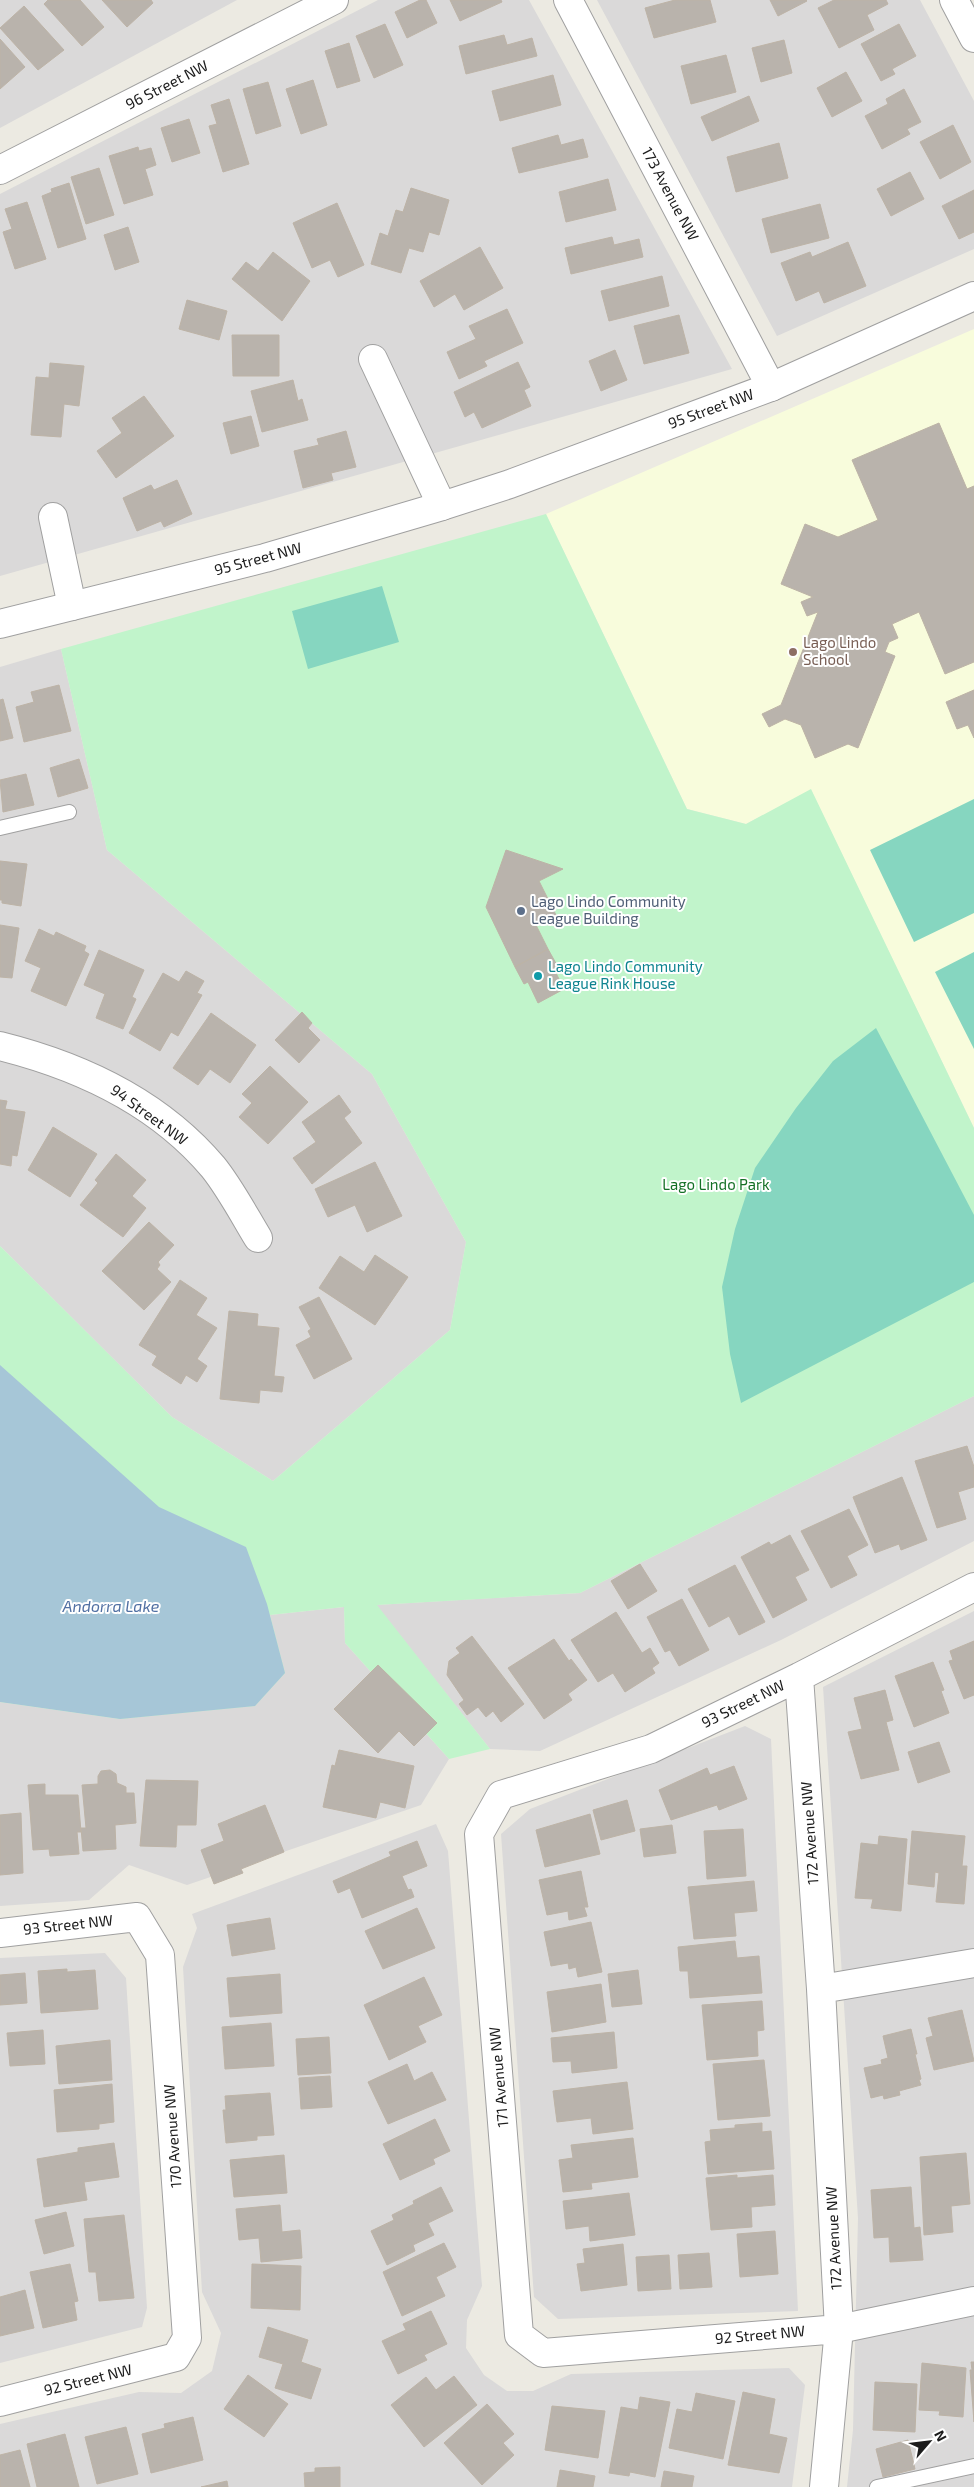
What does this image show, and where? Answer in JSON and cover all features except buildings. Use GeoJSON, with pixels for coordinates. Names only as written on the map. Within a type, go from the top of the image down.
{"type":"FeatureCollection","features":[{"type":"Feature","properties":{"kind":"street","name":"96 Street NW"},"geometry":{"type":"LineString","coordinates":[[0,170],[334,0]]}},
{"type":"Feature","properties":{"kind":"street","name":"173 Avenue NW"},"geometry":{"type":"LineString","coordinates":[[568,0],[772,387]]}},
{"type":"Feature","properties":{"kind":"street"},"geometry":{"type":"LineString","coordinates":[[954,0],[974,38]]}},
{"type":"Feature","properties":{"kind":"street","name":"95 Street NW"},"geometry":{"type":"LineString","coordinates":[[0,624],[266,558],[510,484],[772,387],[974,296]]}},
{"type":"Feature","properties":{"kind":"street"},"geometry":{"type":"LineString","coordinates":[[373,359],[442,506]]}},
{"type":"Feature","properties":{"kind":"street"},"geometry":{"type":"LineString","coordinates":[[53,517],[72,606]]}},
{"type":"Feature","properties":{"kind":"street","name":"94 Street NW"},"geometry":{"type":"LineString","coordinates":[[0,1046],[42,1056],[86,1074],[121,1092],[163,1122],[194,1148],[213,1168],[258,1238]]}},
{"type":"Feature","properties":{"kind":"street","name":"93 Street NW"},"geometry":{"type":"LineString","coordinates":[[501,1794],[651,1749],[799,1677],[974,1587]]}},
{"type":"Feature","properties":{"kind":"street","name":"172 Avenue NW"},"geometry":{"type":"LineString","coordinates":[[799,1677],[821,1989],[839,2329],[824,2487]]}},
{"type":"Feature","properties":{"kind":"street","name":"171 Avenue NW"},"geometry":{"type":"LineString","coordinates":[[501,1794],[479,1834],[519,2335],[543,2353]]}},
{"type":"Feature","properties":{"kind":"street","name":"93 Street NW"},"geometry":{"type":"LineString","coordinates":[[0,1933],[137,1918]]}},
{"type":"Feature","properties":{"kind":"street","name":"170 Avenue NW"},"geometry":{"type":"LineString","coordinates":[[137,1918],[160,1955],[187,2338],[176,2357]]}},
{"type":"Feature","properties":{"kind":"street"},"geometry":{"type":"LineString","coordinates":[[821,1989],[974,1964]]}},
{"type":"Feature","properties":{"kind":"street","name":"92 Street NW"},"geometry":{"type":"LineString","coordinates":[[543,2353],[839,2329],[974,2301]]}},
{"type":"Feature","properties":{"kind":"street","name":"92 Street NW"},"geometry":{"type":"LineString","coordinates":[[0,2402],[176,2357]]}},
{"type":"Feature","properties":{"kind":"lane"},"geometry":{"type":"LineString","coordinates":[[0,828],[69,812]]}},
{"type":"Feature","properties":{"kind":"lane"},"geometry":{"type":"LineString","coordinates":[[877,2487],[974,2466]]}},
{"type":"Feature","properties":{"kind":"shaded area"},"geometry":{"type":"Polygon","coordinates":[[[0,0],[237,0],[0,128],[0,0]]]}},
{"type":"Feature","properties":{"kind":"shaded area"},"geometry":{"type":"Polygon","coordinates":[[[378,0],[529,0],[732,369],[0,576],[0,194],[378,0]]]}},
{"type":"Feature","properties":{"kind":"shaded area"},"geometry":{"type":"Polygon","coordinates":[[[597,0],[920,0],[974,101],[974,249],[777,336],[597,0]]]}},
{"type":"Feature","properties":{"kind":"shaded area","name":"Lago Lindo School"},"geometry":{"type":"Polygon","coordinates":[[[974,329],[974,1128],[811,790],[746,824],[687,809],[546,514],[974,329]]]}},
{"type":"Feature","properties":{"kind":"shaded area"},"geometry":{"type":"Polygon","coordinates":[[[61,649],[107,850],[372,1074],[466,1242],[450,1330],[273,1481],[172,1417],[0,1246],[0,667],[61,649]]]}},
{"type":"Feature","properties":{"kind":"shaded area"},"geometry":{"type":"Polygon","coordinates":[[[974,1396],[974,1541],[781,1640],[540,1751],[490,1749],[376,1605],[580,1593],[974,1396]]]}},
{"type":"Feature","properties":{"kind":"shaded area"},"geometry":{"type":"Polygon","coordinates":[[[344,1607],[345,1643],[449,1759],[421,1805],[187,1885],[129,1865],[89,1900],[0,1906],[0,1702],[120,1719],[284,1673],[270,1615],[344,1607]]]}},
{"type":"Feature","properties":{"kind":"shaded area"},"geometry":{"type":"Polygon","coordinates":[[[974,1611],[974,2487],[847,2487],[853,2430],[858,2218],[823,1687],[974,1611]]]}},
{"type":"Feature","properties":{"kind":"shaded area"},"geometry":{"type":"Polygon","coordinates":[[[745,1726],[771,1739],[798,2311],[558,2319],[534,2297],[501,1834],[530,1809],[745,1726]]]}},
{"type":"Feature","properties":{"kind":"shaded area"},"geometry":{"type":"Polygon","coordinates":[[[436,1824],[448,1851],[482,2286],[467,2320],[466,2348],[484,2375],[507,2391],[533,2391],[571,2374],[789,2368],[805,2385],[792,2487],[0,2487],[0,2424],[139,2392],[181,2393],[212,2371],[221,2333],[202,2292],[183,1967],[197,1928],[192,1914],[436,1824]]]}},
{"type":"Feature","properties":{"kind":"shaded area"},"geometry":{"type":"Polygon","coordinates":[[[105,1953],[126,1978],[147,2308],[142,2327],[0,2363],[0,1958],[105,1953]]]}},
{"type":"Feature","properties":{"kind":"green space","name":"Lago Lindo Park"},"geometry":{"type":"Polygon","coordinates":[[[546,514],[687,809],[746,824],[811,789],[974,1128],[974,1396],[580,1593],[377,1605],[490,1749],[449,1759],[345,1643],[344,1607],[270,1615],[285,1673],[255,1706],[120,1719],[0,1702],[0,1246],[172,1417],[273,1481],[450,1330],[466,1242],[372,1074],[107,850],[61,649],[546,514]]]}},
{"type":"Feature","properties":{"kind":"green space"},"geometry":{"type":"Polygon","coordinates":[[[382,586],[399,642],[308,669],[292,611],[382,586]]]}},
{"type":"Feature","properties":{"kind":"green space"},"geometry":{"type":"Polygon","coordinates":[[[974,799],[974,913],[914,942],[870,850],[974,799]]]}},
{"type":"Feature","properties":{"kind":"green space"},"geometry":{"type":"Polygon","coordinates":[[[974,952],[974,1049],[935,972],[974,952]]]}},
{"type":"Feature","properties":{"kind":"green space"},"geometry":{"type":"Polygon","coordinates":[[[876,1028],[974,1215],[974,1282],[741,1403],[730,1354],[722,1287],[735,1229],[755,1168],[796,1108],[833,1061],[876,1028]]]}},
{"type":"Feature","properties":{"kind":"water","name":"Andorra Lake"},"geometry":{"type":"Polygon","coordinates":[[[0,1365],[159,1507],[246,1547],[267,1604],[285,1673],[255,1706],[120,1719],[0,1702],[0,1365]]]}},
{"type":"Feature","properties":{"kind":"place","name":"Lago Lindo School"},"geometry":{"type":"Point","coordinates":[793,652]}},
{"type":"Feature","properties":{"kind":"place","name":"Lago Lindo Community League Building"},"geometry":{"type":"Point","coordinates":[521,911]}},
{"type":"Feature","properties":{"kind":"place","name":"Lago Lindo Community League Rink House"},"geometry":{"type":"Point","coordinates":[538,976]}}]}
